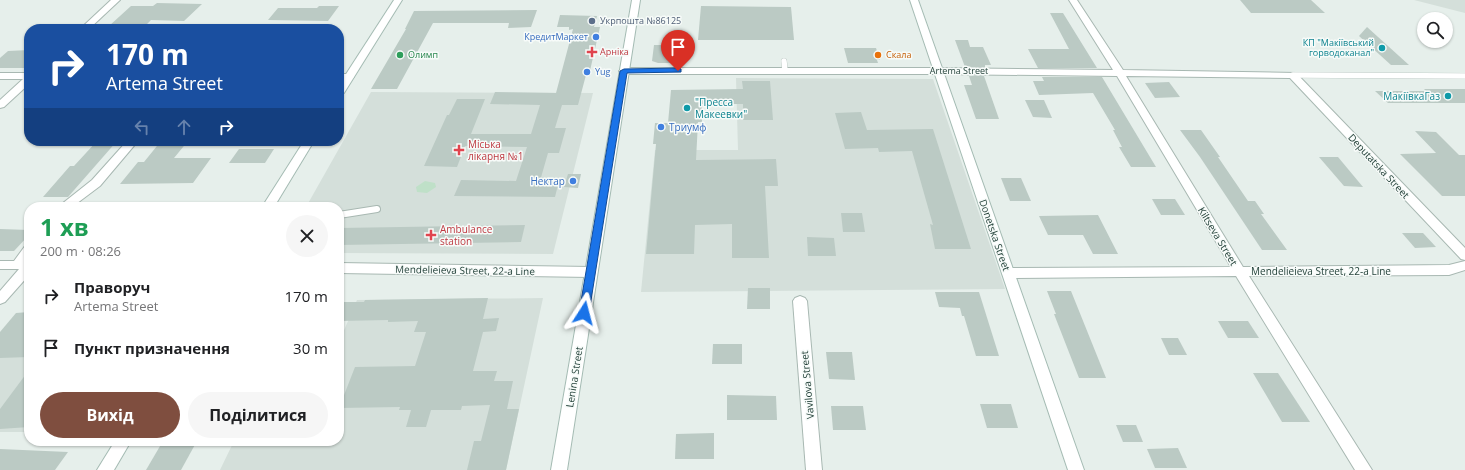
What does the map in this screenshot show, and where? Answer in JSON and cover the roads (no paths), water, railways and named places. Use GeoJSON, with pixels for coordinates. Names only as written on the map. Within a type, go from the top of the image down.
{"type":"FeatureCollection","features":[{"type":"Feature","properties":{"kind":"street"},"geometry":{"type":"LineString","coordinates":[[90,24],[116,0]]}},
{"type":"Feature","properties":{"kind":"street"},"geometry":{"type":"LineString","coordinates":[[344,85],[398,0]]}},
{"type":"Feature","properties":{"kind":"street","name":"Lenina Street"},"geometry":{"type":"LineString","coordinates":[[559,470],[636,0]]}},
{"type":"Feature","properties":{"kind":"street","name":"Donetska Street"},"geometry":{"type":"LineString","coordinates":[[914,0],[1076,470]]}},
{"type":"Feature","properties":{"kind":"street","name":"Kiltseva Street"},"geometry":{"type":"LineString","coordinates":[[1073,0],[1119,72],[1240,272],[1364,470]]}},
{"type":"Feature","properties":{"kind":"street","name":"Artema Street"},"geometry":{"type":"LineString","coordinates":[[624,71],[785,66],[938,71],[1294,75]]}},
{"type":"Feature","properties":{"kind":"street","name":"Deputatska Street"},"geometry":{"type":"LineString","coordinates":[[1294,75],[1465,256]]}},
{"type":"Feature","properties":{"kind":"street"},"geometry":{"type":"LineString","coordinates":[[0,76],[24,76]]}},
{"type":"Feature","properties":{"kind":"street"},"geometry":{"type":"LineString","coordinates":[[344,77],[349,77]]}},
{"type":"Feature","properties":{"kind":"street"},"geometry":{"type":"LineString","coordinates":[[0,105],[24,83]]}},
{"type":"Feature","properties":{"kind":"street"},"geometry":{"type":"LineString","coordinates":[[71,202],[96,183],[129,146]]}},
{"type":"Feature","properties":{"kind":"street"},"geometry":{"type":"LineString","coordinates":[[271,202],[306,146]]}},
{"type":"Feature","properties":{"kind":"street"},"geometry":{"type":"LineString","coordinates":[[0,265],[24,266]]}},
{"type":"Feature","properties":{"kind":"street","name":"Mendelieieva Street, 22-a Line"},"geometry":{"type":"LineString","coordinates":[[1008,274],[1449,270],[1465,265]]}},
{"type":"Feature","properties":{"kind":"street"},"geometry":{"type":"LineString","coordinates":[[0,300],[24,267]]}},
{"type":"Feature","properties":{"kind":"street","name":"Mendelieieva Street, 22-a Line"},"geometry":{"type":"LineString","coordinates":[[344,268],[591,272]]}},
{"type":"Feature","properties":{"kind":"street","name":"Vavilova Street"},"geometry":{"type":"LineString","coordinates":[[800,301],[814,470]]}},
{"type":"Feature","properties":{"kind":"street"},"geometry":{"type":"LineString","coordinates":[[105,470],[120,446]]}},
{"type":"Feature","properties":{"kind":"lane"},"geometry":{"type":"LineString","coordinates":[[1294,75],[1465,76]]}},
{"type":"Feature","properties":{"kind":"lane"},"geometry":{"type":"LineString","coordinates":[[344,214],[377,209]]}},
{"type":"Feature","properties":{"kind":"place","name":"Укрпошта №86125"},"geometry":{"type":"Point","coordinates":[592,21]}},
{"type":"Feature","properties":{"kind":"place","name":"КредитМаркет"},"geometry":{"type":"Point","coordinates":[596,37]}},
{"type":"Feature","properties":{"kind":"place","name":"КП \"Макіївський горводоканал\""},"geometry":{"type":"Point","coordinates":[1382,48]}},
{"type":"Feature","properties":{"kind":"place","name":"Арніка"},"geometry":{"type":"Point","coordinates":[592,52]}},
{"type":"Feature","properties":{"kind":"place","name":"Олимп"},"geometry":{"type":"Point","coordinates":[400,55]}},
{"type":"Feature","properties":{"kind":"place","name":"Скала"},"geometry":{"type":"Point","coordinates":[878,55]}},
{"type":"Feature","properties":{"kind":"place","name":"Yug"},"geometry":{"type":"Point","coordinates":[587,72]}},
{"type":"Feature","properties":{"kind":"place","name":"МакіївкаГаз"},"geometry":{"type":"Point","coordinates":[1448,96]}},
{"type":"Feature","properties":{"kind":"place","name":"\"Пресса Макеевки\""},"geometry":{"type":"Point","coordinates":[687,108]}},
{"type":"Feature","properties":{"kind":"place","name":"Триумф"},"geometry":{"type":"Point","coordinates":[661,127]}},
{"type":"Feature","properties":{"kind":"place","name":"Міська лікарня №1"},"geometry":{"type":"Point","coordinates":[459,150]}},
{"type":"Feature","properties":{"kind":"place","name":"Нектар"},"geometry":{"type":"Point","coordinates":[573,181]}},
{"type":"Feature","properties":{"kind":"place","name":"Ambulance station"},"geometry":{"type":"Point","coordinates":[431,235]}}]}
